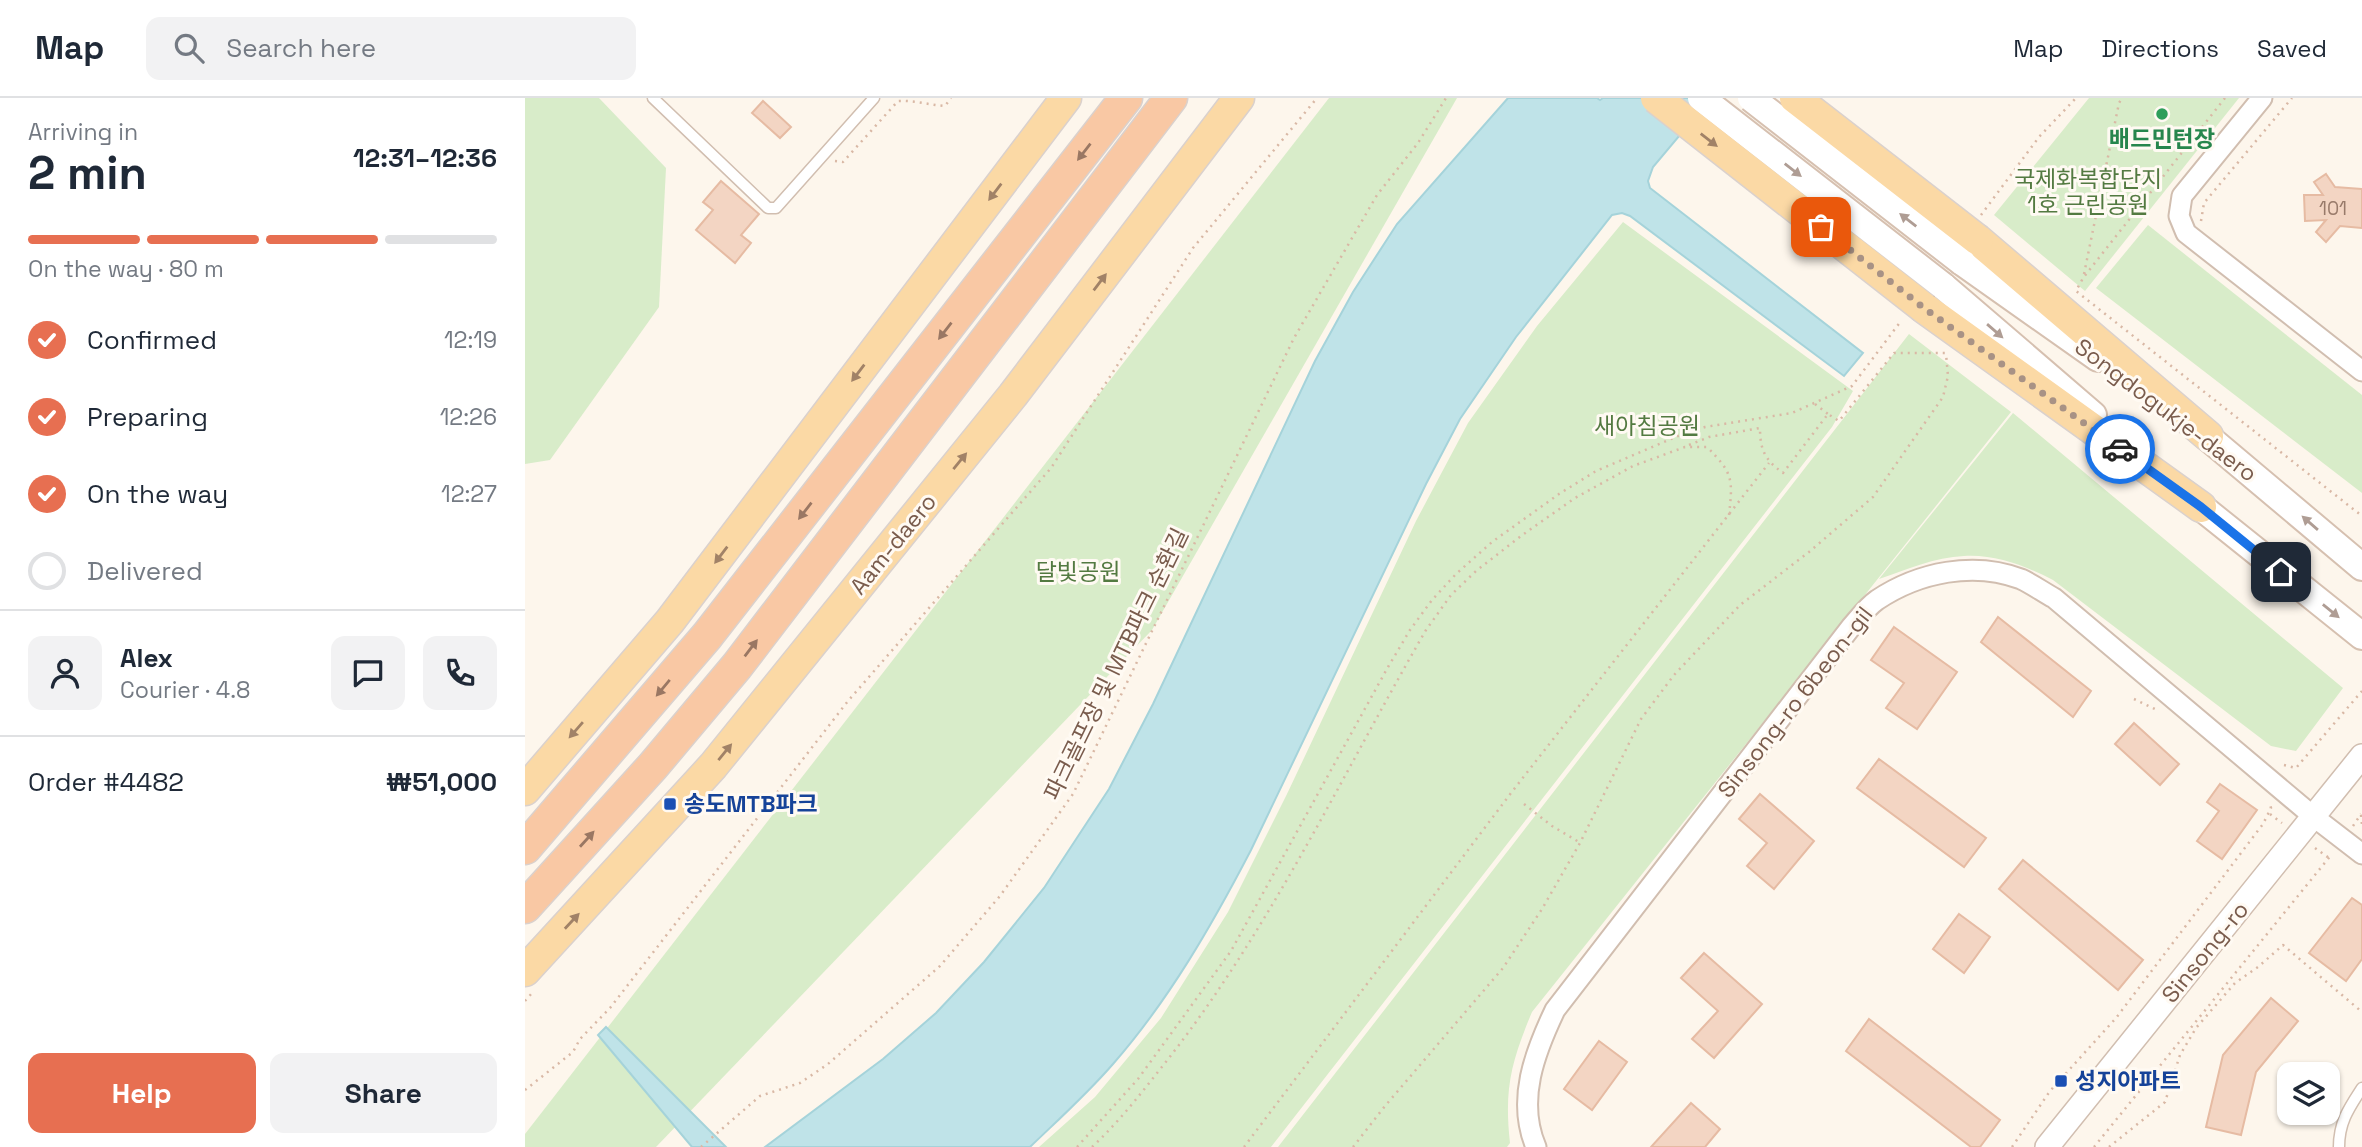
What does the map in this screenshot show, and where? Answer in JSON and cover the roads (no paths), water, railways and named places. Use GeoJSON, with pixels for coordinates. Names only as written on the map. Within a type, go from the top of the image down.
{"type":"FeatureCollection","features":[{"type":"Feature","properties":{"kind":"highway"},"geometry":{"type":"LineString","coordinates":[[525,848],[707,636],[1126,98]]}},
{"type":"Feature","properties":{"kind":"highway","name":"Aam-daero"},"geometry":{"type":"LineString","coordinates":[[525,907],[653,766],[737,666],[1171,98]]}},
{"type":"Feature","properties":{"kind":"main road"},"geometry":{"type":"LineString","coordinates":[[525,790],[670,621],[1066,98]]}},
{"type":"Feature","properties":{"kind":"main road","name":"Aam-daero"},"geometry":{"type":"LineString","coordinates":[[525,971],[713,766],[1013,395],[1239,98]]}},
{"type":"Feature","properties":{"kind":"main road"},"geometry":{"type":"LineString","coordinates":[[1655,98],[1934,297]]}},
{"type":"Feature","properties":{"kind":"main road"},"geometry":{"type":"LineString","coordinates":[[1701,98],[1934,297],[2362,636]]}},
{"type":"Feature","properties":{"kind":"main road"},"geometry":{"type":"LineString","coordinates":[[1751,98],[1970,251],[2208,436]]}},
{"type":"Feature","properties":{"kind":"main road"},"geometry":{"type":"LineString","coordinates":[[1795,98],[1970,251]]}},
{"type":"Feature","properties":{"kind":"main road","name":"Songdogukje-daero"},"geometry":{"type":"LineString","coordinates":[[2208,436],[2362,568]]}},
{"type":"Feature","properties":{"kind":"street"},"geometry":{"type":"LineString","coordinates":[[2262,98],[2182,196],[2179,216],[2186,233],[2362,371]]}},
{"type":"Feature","properties":{"kind":"street","name":"Sinsong-ro 6beon-gil"},"geometry":{"type":"LineString","coordinates":[[1536,1147],[1528,1112],[1528,1083],[1536,1048],[1555,1010],[1851,627],[1875,601],[1901,587],[1941,573],[1980,569],[2021,579],[2054,598],[2314,817],[2362,854]]}},
{"type":"Feature","properties":{"kind":"street","name":"Sinsong-ro"},"geometry":{"type":"LineString","coordinates":[[2047,1147],[2362,755]]}},
{"type":"Feature","properties":{"kind":"lane"},"geometry":{"type":"LineString","coordinates":[[653,98],[768,208],[776,208],[874,98]]}},
{"type":"Feature","properties":{"kind":"lane"},"geometry":{"type":"LineString","coordinates":[[2339,1147],[2339,1130],[2345,1114],[2362,1088]]}},
{"type":"Feature","properties":{"kind":"water"},"geometry":{"type":"Polygon","coordinates":[[[1508,98],[1711,98],[1653,167],[1648,181],[1650,188],[1863,353],[1844,376],[1630,216],[1622,213],[1612,215],[1516,337],[1460,419],[1236,878],[1171,988],[1103,1075],[1030,1147],[765,1147],[883,1059],[936,1013],[984,962],[1044,888],[1109,789],[1153,704],[1315,361],[1353,292],[1397,224],[1508,98]]]}},
{"type":"Feature","properties":{"kind":"water"},"geometry":{"type":"Polygon","coordinates":[[[606,1027],[726,1147],[692,1147],[598,1035],[606,1027]]]}},
{"type":"Feature","properties":{"kind":"place","name":"배드민턴장"},"geometry":{"type":"Point","coordinates":[2162,114]}},
{"type":"Feature","properties":{"kind":"place","name":"송도MTB파크"},"geometry":{"type":"Point","coordinates":[670,804]}},
{"type":"Feature","properties":{"kind":"place","name":"성지아파트"},"geometry":{"type":"Point","coordinates":[2061,1081]}},
{"type":"Feature","properties":{"kind":"park label","name":"국제화복합단지 1호 근린공원"},"geometry":{"type":"Point","coordinates":[2088,192]}},
{"type":"Feature","properties":{"kind":"park label","name":"새아침공원"},"geometry":{"type":"Point","coordinates":[1647,426]}},
{"type":"Feature","properties":{"kind":"park label","name":"달빛공원"},"geometry":{"type":"Point","coordinates":[1078,572]}}]}
